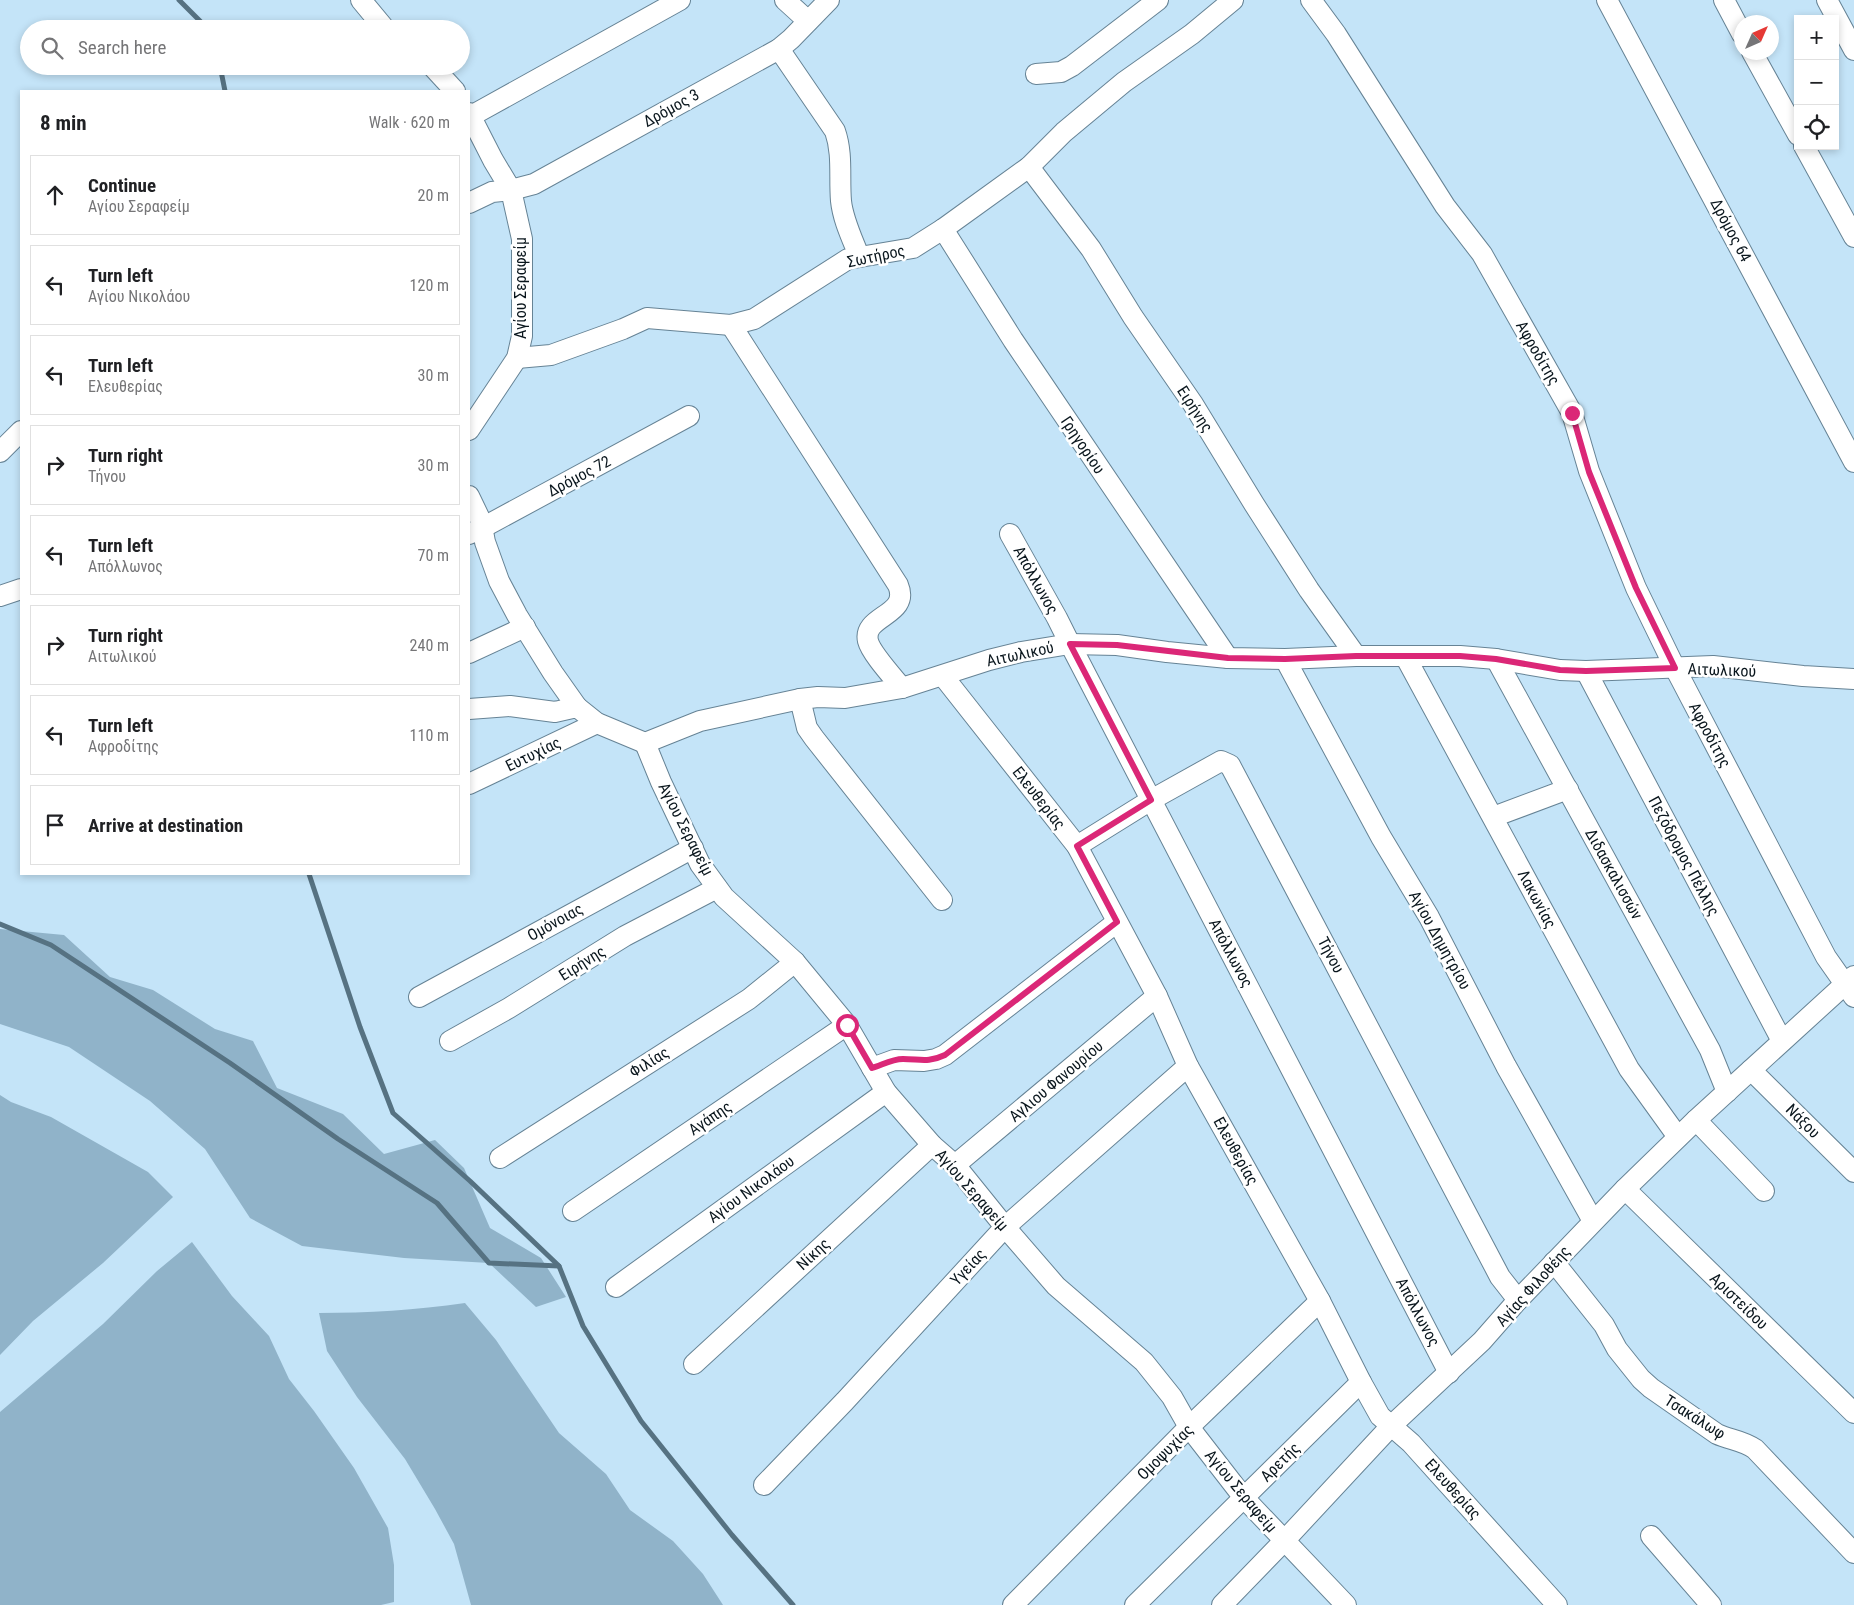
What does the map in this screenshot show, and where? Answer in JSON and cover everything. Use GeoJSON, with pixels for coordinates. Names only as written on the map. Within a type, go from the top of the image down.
{"type":"FeatureCollection","features":[{"type":"Feature","properties":{"kind":"street"},"geometry":{"type":"LineString","coordinates":[[361,0],[378,20]]}},
{"type":"Feature","properties":{"kind":"street"},"geometry":{"type":"LineString","coordinates":[[470,114],[680,0]]}},
{"type":"Feature","properties":{"kind":"street"},"geometry":{"type":"LineString","coordinates":[[786,0],[808,21]]}},
{"type":"Feature","properties":{"kind":"street","name":"Δρόμος 3"},"geometry":{"type":"LineString","coordinates":[[470,203],[505,190],[534,184],[780,49],[829,0]]}},
{"type":"Feature","properties":{"kind":"street"},"geometry":{"type":"LineString","coordinates":[[1036,74],[1061,72],[1072,66],[1158,0]]}},
{"type":"Feature","properties":{"kind":"street","name":"Σωτήρος"},"geometry":{"type":"LineString","coordinates":[[517,358],[551,355],[623,329],[647,318],[731,325],[754,319],[848,259],[913,248],[943,229],[1029,167],[1064,132],[1124,82],[1192,34],[1233,0]]}},
{"type":"Feature","properties":{"kind":"street","name":"Αφροδίτης"},"geometry":{"type":"LineString","coordinates":[[1311,0],[1336,34],[1445,206],[1482,254],[1572,413],[1589,472],[1632,579],[1675,668],[1826,958],[1851,986]]}},
{"type":"Feature","properties":{"kind":"street","name":"Δρόμος 64"},"geometry":{"type":"LineString","coordinates":[[1607,0],[1854,462]]}},
{"type":"Feature","properties":{"kind":"street"},"geometry":{"type":"LineString","coordinates":[[1724,0],[1734,19]]}},
{"type":"Feature","properties":{"kind":"street"},"geometry":{"type":"LineString","coordinates":[[1827,0],[1854,50]]}},
{"type":"Feature","properties":{"kind":"street"},"geometry":{"type":"LineString","coordinates":[[780,49],[835,131],[840,143],[841,200],[844,217],[859,256]]}},
{"type":"Feature","properties":{"kind":"street"},"geometry":{"type":"LineString","coordinates":[[1756,60],[1794,128]]}},
{"type":"Feature","properties":{"kind":"street"},"geometry":{"type":"LineString","coordinates":[[440,75],[454,90]]}},
{"type":"Feature","properties":{"kind":"street","name":"Αγίου Σεραφείμ"},"geometry":{"type":"LineString","coordinates":[[470,114],[493,160],[522,239],[522,336],[517,358],[470,428]]}},
{"type":"Feature","properties":{"kind":"street"},"geometry":{"type":"LineString","coordinates":[[1806,150],[1854,237]]}},
{"type":"Feature","properties":{"kind":"street","name":"Ειρήνης"},"geometry":{"type":"LineString","coordinates":[[1029,167],[1091,249],[1133,317],[1193,404],[1309,590],[1356,656]]}},
{"type":"Feature","properties":{"kind":"street","name":"Γρηγορίου"},"geometry":{"type":"LineString","coordinates":[[943,229],[1008,333],[1228,658]]}},
{"type":"Feature","properties":{"kind":"street"},"geometry":{"type":"LineString","coordinates":[[731,325],[898,585],[900,595],[897,605],[870,627],[867,637],[871,648],[902,688]]}},
{"type":"Feature","properties":{"kind":"street","name":"Δρόμος 72"},"geometry":{"type":"LineString","coordinates":[[476,531],[689,416]]}},
{"type":"Feature","properties":{"kind":"street"},"geometry":{"type":"LineString","coordinates":[[0,452],[20,432]]}},
{"type":"Feature","properties":{"kind":"street"},"geometry":{"type":"LineString","coordinates":[[470,498],[481,521],[476,531],[485,542],[499,581],[516,615],[577,707],[597,723],[645,743]]}},
{"type":"Feature","properties":{"kind":"street","name":"Απόλλωνος"},"geometry":{"type":"LineString","coordinates":[[1010,534],[1057,618],[1449,1372]]}},
{"type":"Feature","properties":{"kind":"street"},"geometry":{"type":"LineString","coordinates":[[0,596],[20,588]]}},
{"type":"Feature","properties":{"kind":"street"},"geometry":{"type":"LineString","coordinates":[[470,653],[525,627]]}},
{"type":"Feature","properties":{"kind":"street","name":"Αιτωλικού"},"geometry":{"type":"LineString","coordinates":[[645,743],[700,721],[818,696],[845,698],[902,688],[989,660],[1070,644],[1117,645],[1228,658],[1460,656],[1496,659],[1560,670],[1586,671],[1713,666],[1803,676],[1854,679]]}},
{"type":"Feature","properties":{"kind":"street","name":"Λακωνίας"},"geometry":{"type":"LineString","coordinates":[[1405,656],[1629,1069],[1678,1137]]}},
{"type":"Feature","properties":{"kind":"street","name":"Αγίου Δημητρίου"},"geometry":{"type":"LineString","coordinates":[[1285,659],[1381,837],[1429,917],[1506,1066],[1593,1221]]}},
{"type":"Feature","properties":{"kind":"street","name":"Διδασκαλισσών"},"geometry":{"type":"LineString","coordinates":[[1496,659],[1710,1050],[1727,1092]]}},
{"type":"Feature","properties":{"kind":"street","name":"Πεζόδρομος Πέλλης"},"geometry":{"type":"LineString","coordinates":[[1586,671],[1782,1042]]}},
{"type":"Feature","properties":{"kind":"street","name":"Ελευθερίας"},"geometry":{"type":"LineString","coordinates":[[943,676],[1077,846],[1157,996],[1188,1066],[1320,1301],[1380,1416],[1411,1443],[1557,1605]]}},
{"type":"Feature","properties":{"kind":"street"},"geometry":{"type":"LineString","coordinates":[[800,699],[807,728],[814,738],[942,900]]}},
{"type":"Feature","properties":{"kind":"street"},"geometry":{"type":"LineString","coordinates":[[470,709],[510,706],[555,712],[577,707]]}},
{"type":"Feature","properties":{"kind":"street","name":"Ευτυχίας"},"geometry":{"type":"LineString","coordinates":[[470,784],[597,723]]}},
{"type":"Feature","properties":{"kind":"street","name":"Αγίου Σεραφείμ"},"geometry":{"type":"LineString","coordinates":[[645,743],[700,864],[724,897],[795,962],[847,1025],[886,1092],[932,1145],[955,1165],[1056,1286],[1144,1362],[1172,1398],[1189,1427],[1244,1498],[1346,1605]]}},
{"type":"Feature","properties":{"kind":"street","name":"Τήνου"},"geometry":{"type":"LineString","coordinates":[[1077,846],[1151,800],[1221,761],[1230,765],[1500,1277],[1518,1300]]}},
{"type":"Feature","properties":{"kind":"street"},"geometry":{"type":"LineString","coordinates":[[1493,817],[1568,789]]}},
{"type":"Feature","properties":{"kind":"street","name":"Ομόνοιας"},"geometry":{"type":"LineString","coordinates":[[419,997],[692,848]]}},
{"type":"Feature","properties":{"kind":"street","name":"Ειρήνης"},"geometry":{"type":"LineString","coordinates":[[450,1041],[509,1008],[625,936],[717,888]]}},
{"type":"Feature","properties":{"kind":"street"},"geometry":{"type":"LineString","coordinates":[[872,1068],[894,1060],[924,1061],[945,1055],[1117,922]]}},
{"type":"Feature","properties":{"kind":"street","name":"Φιλίας"},"geometry":{"type":"LineString","coordinates":[[500,1158],[749,999],[795,962]]}},
{"type":"Feature","properties":{"kind":"street","name":"Αγίας Φιλοθέης"},"geometry":{"type":"LineString","coordinates":[[1222,1605],[1391,1426],[1482,1341],[1518,1300],[1625,1189],[1696,1120],[1782,1042],[1851,986]]}},
{"type":"Feature","properties":{"kind":"street","name":"Αγλιου Φανουρίου"},"geometry":{"type":"LineString","coordinates":[[955,1165],[1157,996]]}},
{"type":"Feature","properties":{"kind":"street","name":"Αγάπης"},"geometry":{"type":"LineString","coordinates":[[572,1211],[847,1025]]}},
{"type":"Feature","properties":{"kind":"street","name":"Υγείας"},"geometry":{"type":"LineString","coordinates":[[764,1485],[845,1401],[1005,1227],[1188,1066]]}},
{"type":"Feature","properties":{"kind":"street","name":"Νάξου"},"geometry":{"type":"LineString","coordinates":[[1751,1070],[1854,1172]]}},
{"type":"Feature","properties":{"kind":"street","name":"Αγίου Νικολάου"},"geometry":{"type":"LineString","coordinates":[[616,1287],[886,1092]]}},
{"type":"Feature","properties":{"kind":"street"},"geometry":{"type":"LineString","coordinates":[[1696,1120],[1764,1191]]}},
{"type":"Feature","properties":{"kind":"street","name":"Νίκης"},"geometry":{"type":"LineString","coordinates":[[694,1364],[932,1145]]}},
{"type":"Feature","properties":{"kind":"street","name":"Αριστείδου"},"geometry":{"type":"LineString","coordinates":[[1625,1189],[1854,1413]]}},
{"type":"Feature","properties":{"kind":"street","name":"Τσακάλωφ"},"geometry":{"type":"LineString","coordinates":[[1554,1262],[1604,1325],[1617,1349],[1641,1379],[1717,1434],[1746,1443],[1755,1449],[1854,1553]]}},
{"type":"Feature","properties":{"kind":"street","name":"Ομοψυχίας"},"geometry":{"type":"LineString","coordinates":[[1013,1605],[1189,1427],[1320,1301]]}},
{"type":"Feature","properties":{"kind":"street","name":"Αρετής"},"geometry":{"type":"LineString","coordinates":[[1135,1605],[1361,1382]]}},
{"type":"Feature","properties":{"kind":"street"},"geometry":{"type":"LineString","coordinates":[[1652,1536],[1711,1605]]}},
{"type":"Feature","properties":{"kind":"shaded area"},"geometry":{"type":"Polygon","coordinates":[[[0,929],[64,935],[110,977],[153,990],[215,1029],[253,1041],[277,1088],[343,1114],[384,1154],[435,1140],[464,1168],[490,1228],[541,1258],[566,1297],[536,1307],[489,1263],[404,1258],[302,1246],[250,1218],[205,1149],[150,1101],[69,1047],[0,1024],[0,929]]]}},
{"type":"Feature","properties":{"kind":"shaded area"},"geometry":{"type":"Polygon","coordinates":[[[0,1095],[11,1102],[51,1117],[148,1172],[173,1197],[103,1263],[33,1321],[0,1355],[0,1095]]]}},
{"type":"Feature","properties":{"kind":"shaded area"},"geometry":{"type":"Polygon","coordinates":[[[192,1242],[232,1296],[269,1336],[289,1379],[354,1468],[388,1528],[394,1565],[394,1602],[381,1605],[0,1605],[0,1412],[103,1324],[157,1271],[192,1242]]]}},
{"type":"Feature","properties":{"kind":"shaded area"},"geometry":{"type":"Polygon","coordinates":[[[465,1303],[496,1340],[559,1433],[606,1474],[630,1510],[673,1541],[703,1574],[723,1605],[471,1605],[454,1544],[405,1459],[357,1397],[327,1351],[319,1313],[392,1311],[465,1303]]]}},
{"type":"Feature","properties":{"kind":"waterway"},"geometry":{"type":"LineString","coordinates":[[179,0],[199,20]]}},
{"type":"Feature","properties":{"kind":"waterway"},"geometry":{"type":"LineString","coordinates":[[222,75],[225,90]]}},
{"type":"Feature","properties":{"kind":"waterway"},"geometry":{"type":"LineString","coordinates":[[309,875],[360,1027],[393,1113],[470,1181],[559,1266],[583,1326],[641,1421],[732,1535],[793,1605]]}},
{"type":"Feature","properties":{"kind":"waterway"},"geometry":{"type":"LineString","coordinates":[[0,924],[51,945],[230,1063],[338,1139],[437,1203],[489,1263],[559,1266]]}},
{"type":"Feature","properties":{"kind":"route"},"geometry":{"type":"LineString","coordinates":[[847,1025],[872,1068],[894,1060],[924,1061],[936,1059],[945,1055],[1117,922],[1077,846],[1151,800],[1070,644],[1117,645],[1228,658],[1460,656],[1496,659],[1560,670],[1675,668],[1636,588],[1589,472],[1572,413]]}}]}
